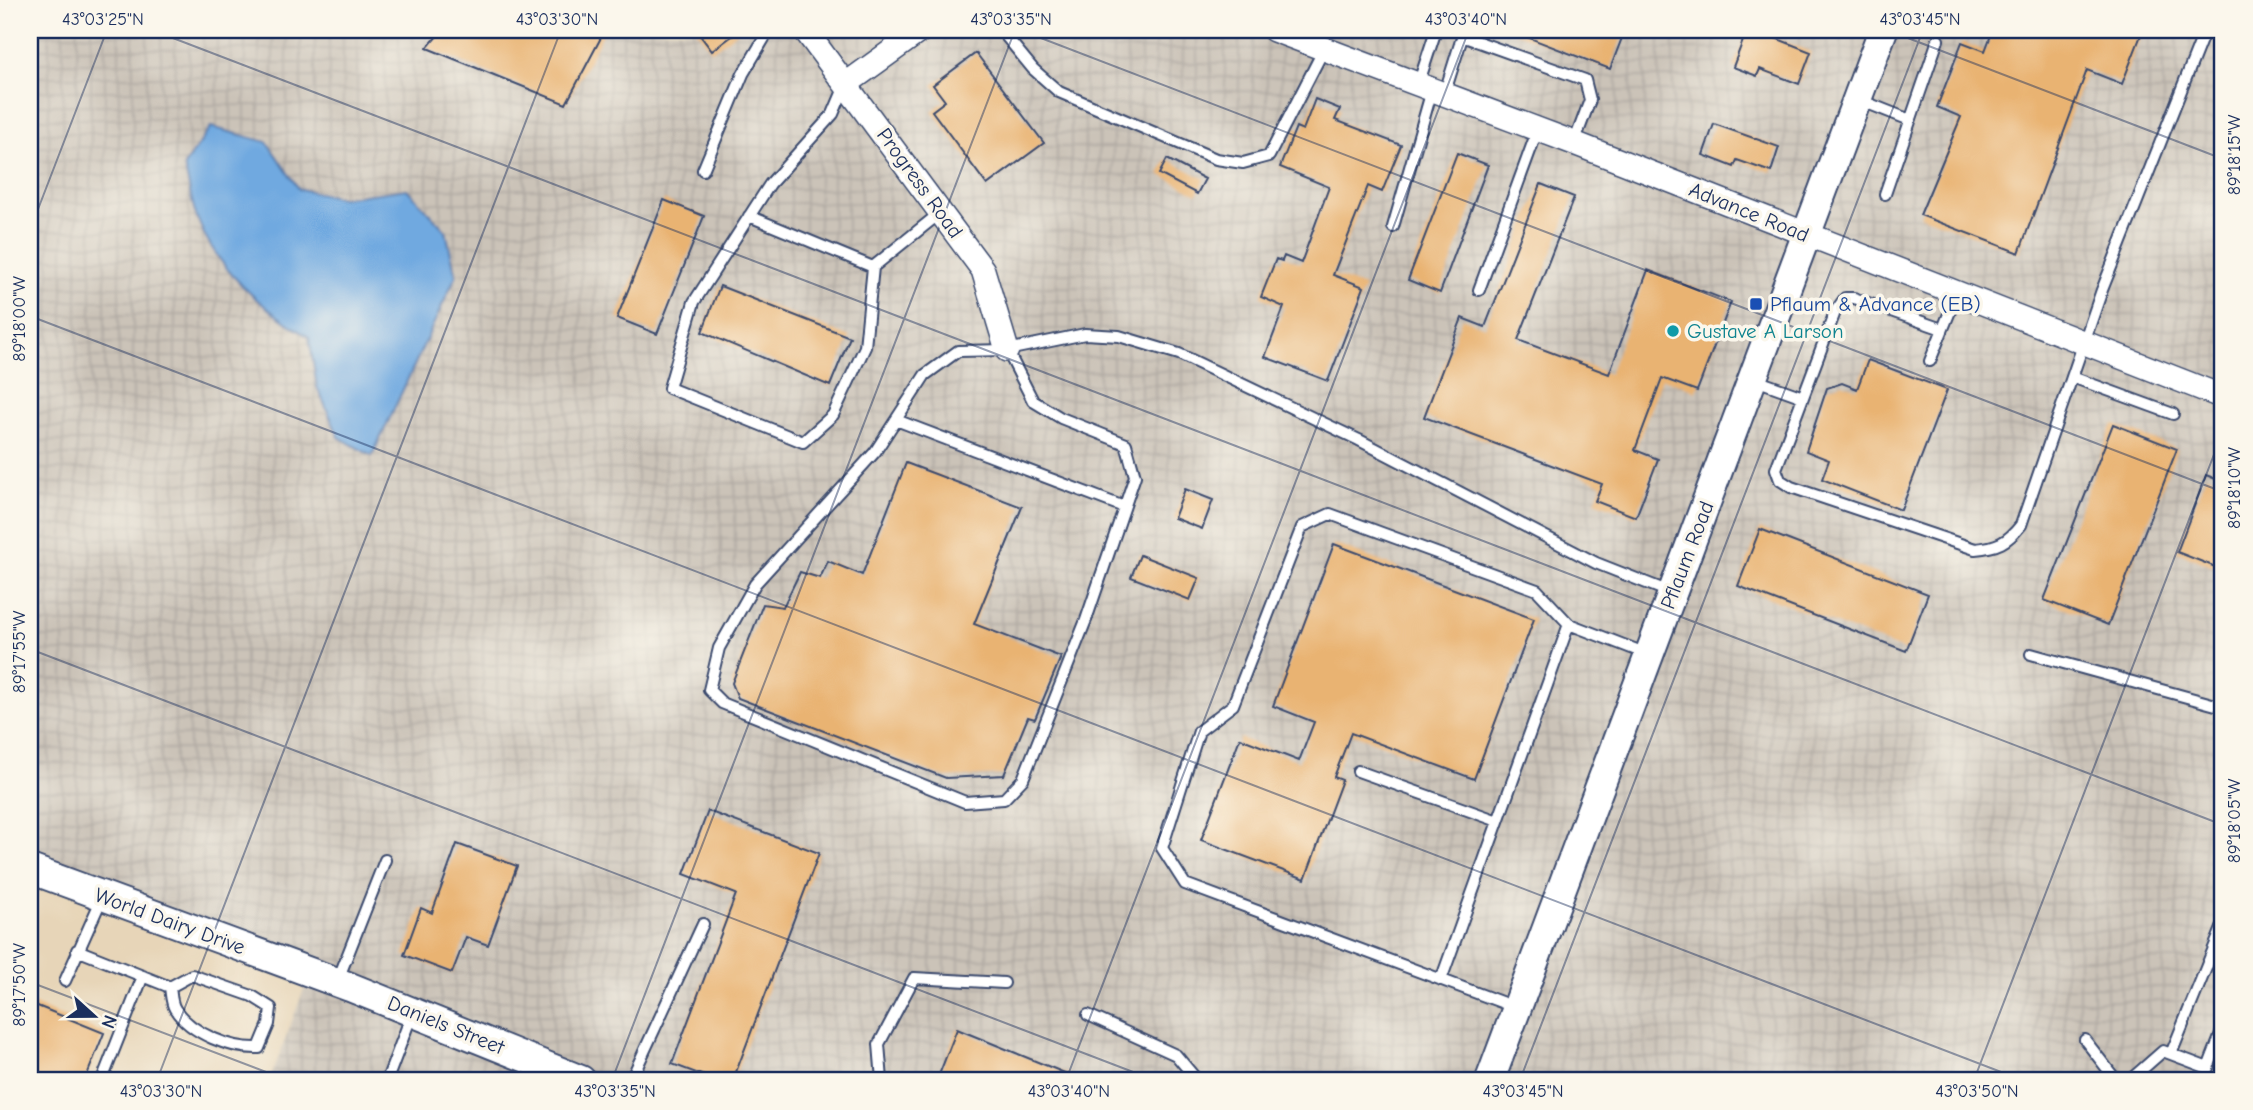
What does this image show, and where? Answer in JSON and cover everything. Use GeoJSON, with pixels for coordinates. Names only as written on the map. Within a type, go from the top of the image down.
{"type":"FeatureCollection","features":[{"type":"Feature","properties":{"kind":"street","name":"Progress Road"},"geometry":{"type":"LineString","coordinates":[[805,30],[983,270],[1007,350]]}},
{"type":"Feature","properties":{"kind":"street"},"geometry":{"type":"LineString","coordinates":[[846,84],[921,30]]}},
{"type":"Feature","properties":{"kind":"street","name":"Advance Road"},"geometry":{"type":"LineString","coordinates":[[1274,30],[1538,129],[2223,397]]}},
{"type":"Feature","properties":{"kind":"street","name":"Pflaum Road"},"geometry":{"type":"LineString","coordinates":[[1490,1080],[1883,30]]}},
{"type":"Feature","properties":{"kind":"street","name":"World Dairy Drive"},"geometry":{"type":"LineString","coordinates":[[30,869],[310,973]]}},
{"type":"Feature","properties":{"kind":"street","name":"Daniels Street"},"geometry":{"type":"LineString","coordinates":[[310,973],[581,1080]]}},
{"type":"Feature","properties":{"kind":"lane"},"geometry":{"type":"LineString","coordinates":[[703,170],[743,74],[769,30]]}},
{"type":"Feature","properties":{"kind":"lane"},"geometry":{"type":"LineString","coordinates":[[1001,30],[1033,69],[1059,92],[1216,159],[1243,163],[1269,156],[1324,49]]}},
{"type":"Feature","properties":{"kind":"lane"},"geometry":{"type":"LineString","coordinates":[[1393,227],[1431,90],[1434,30]]}},
{"type":"Feature","properties":{"kind":"lane"},"geometry":{"type":"LineString","coordinates":[[1942,329],[1854,298],[1845,298],[1835,312],[1776,469],[1780,480],[1791,487],[1975,549],[1996,547],[2010,539],[2021,525],[2084,343],[2205,30]]}},
{"type":"Feature","properties":{"kind":"lane"},"geometry":{"type":"LineString","coordinates":[[1431,90],[1463,33],[1586,80],[1590,100],[1574,143]]}},
{"type":"Feature","properties":{"kind":"lane"},"geometry":{"type":"LineString","coordinates":[[1885,194],[1938,40]]}},
{"type":"Feature","properties":{"kind":"lane"},"geometry":{"type":"LineString","coordinates":[[846,84],[833,114],[770,184],[694,302],[669,388],[803,442],[833,415],[865,347],[873,267],[941,212]]}},
{"type":"Feature","properties":{"kind":"lane"},"geometry":{"type":"LineString","coordinates":[[1857,99],[1910,120]]}},
{"type":"Feature","properties":{"kind":"lane"},"geometry":{"type":"LineString","coordinates":[[1479,289],[1538,129]]}},
{"type":"Feature","properties":{"kind":"lane"},"geometry":{"type":"LineString","coordinates":[[749,216],[873,267]]}},
{"type":"Feature","properties":{"kind":"lane"},"geometry":{"type":"LineString","coordinates":[[1930,361],[1957,294]]}},
{"type":"Feature","properties":{"kind":"lane"},"geometry":{"type":"LineString","coordinates":[[1007,350],[1033,401],[1061,418],[1126,444],[1135,476],[1086,620],[1023,779],[1004,799],[965,802],[722,703],[709,690],[719,648],[755,584],[875,452],[925,375],[958,351],[1007,350],[1085,334],[1119,336],[1179,354],[1359,440],[1596,563],[1673,593]]}},
{"type":"Feature","properties":{"kind":"lane"},"geometry":{"type":"LineString","coordinates":[[2072,377],[2173,414]]}},
{"type":"Feature","properties":{"kind":"lane"},"geometry":{"type":"LineString","coordinates":[[1753,379],[1802,397]]}},
{"type":"Feature","properties":{"kind":"lane"},"geometry":{"type":"LineString","coordinates":[[896,420],[1124,507]]}},
{"type":"Feature","properties":{"kind":"lane"},"geometry":{"type":"LineString","coordinates":[[1517,1009],[1185,884],[1162,848],[1199,731],[1233,705],[1302,527],[1331,514],[1537,590],[1569,624],[1650,655]]}},
{"type":"Feature","properties":{"kind":"lane"},"geometry":{"type":"LineString","coordinates":[[1441,980],[1569,624]]}},
{"type":"Feature","properties":{"kind":"lane"},"geometry":{"type":"LineString","coordinates":[[2031,654],[2222,703]]}},
{"type":"Feature","properties":{"kind":"lane"},"geometry":{"type":"LineString","coordinates":[[1358,771],[1498,821]]}},
{"type":"Feature","properties":{"kind":"lane"},"geometry":{"type":"LineString","coordinates":[[337,982],[385,860]]}},
{"type":"Feature","properties":{"kind":"lane"},"geometry":{"type":"LineString","coordinates":[[65,981],[103,895]]}},
{"type":"Feature","properties":{"kind":"lane"},"geometry":{"type":"LineString","coordinates":[[631,1080],[703,924]]}},
{"type":"Feature","properties":{"kind":"lane"},"geometry":{"type":"LineString","coordinates":[[2171,1054],[2223,926]]}},
{"type":"Feature","properties":{"kind":"lane"},"geometry":{"type":"LineString","coordinates":[[77,950],[170,987]]}},
{"type":"Feature","properties":{"kind":"lane"},"geometry":{"type":"LineString","coordinates":[[192,975],[252,996],[271,1007],[270,1024],[259,1048],[244,1049],[196,1029],[173,1008],[170,987],[192,975]]}},
{"type":"Feature","properties":{"kind":"lane"},"geometry":{"type":"LineString","coordinates":[[102,1080],[143,976]]}},
{"type":"Feature","properties":{"kind":"lane"},"geometry":{"type":"LineString","coordinates":[[882,1080],[878,1044],[914,978],[1004,983]]}},
{"type":"Feature","properties":{"kind":"lane"},"geometry":{"type":"LineString","coordinates":[[387,1080],[413,1012]]}},
{"type":"Feature","properties":{"kind":"lane"},"geometry":{"type":"LineString","coordinates":[[1088,1015],[1176,1055],[1197,1080]]}},
{"type":"Feature","properties":{"kind":"lane"},"geometry":{"type":"LineString","coordinates":[[2130,1080],[2163,1051],[2208,1068],[2223,1029]]}},
{"type":"Feature","properties":{"kind":"lane"},"geometry":{"type":"LineString","coordinates":[[2085,1040],[2116,1080]]}},
{"type":"Feature","properties":{"kind":"shaded area"},"geometry":{"type":"Polygon","coordinates":[[[30,30],[2223,30],[2223,1080],[270,1080],[310,973],[30,869],[30,30]]]}},
{"type":"Feature","properties":{"kind":"shaded area"},"geometry":{"type":"Polygon","coordinates":[[[30,869],[310,973],[270,1080],[30,1080],[30,869]]]}},
{"type":"Feature","properties":{"kind":"water"},"geometry":{"type":"Polygon","coordinates":[[[211,127],[267,142],[299,189],[342,198],[407,189],[446,231],[456,276],[372,456],[339,437],[317,387],[309,337],[275,314],[243,286],[216,255],[206,237],[195,212],[184,166],[211,127]]]}},
{"type":"Feature","properties":{"kind":"building"},"geometry":{"type":"Polygon","coordinates":[[[442,30],[605,30],[566,104],[427,48],[442,30]]]}},
{"type":"Feature","properties":{"kind":"building"},"geometry":{"type":"Polygon","coordinates":[[[696,30],[740,30],[712,51],[696,30]]]}},
{"type":"Feature","properties":{"kind":"building"},"geometry":{"type":"Polygon","coordinates":[[[1509,30],[1625,30],[1610,69],[1509,30]]]}},
{"type":"Feature","properties":{"kind":"building"},"geometry":{"type":"Polygon","coordinates":[[[1747,30],[1755,30],[1811,52],[1799,84],[1760,69],[1757,76],[1733,67],[1747,30]]]}},
{"type":"Feature","properties":{"kind":"building"},"geometry":{"type":"Polygon","coordinates":[[[1993,30],[2129,30],[2141,35],[2122,84],[2087,70],[2019,253],[1920,215],[1961,117],[1937,107],[1962,42],[1985,51],[1993,30]]]}},
{"type":"Feature","properties":{"kind":"building"},"geometry":{"type":"Polygon","coordinates":[[[976,53],[1044,143],[987,185],[932,111],[945,101],[933,85],[976,53]]]}},
{"type":"Feature","properties":{"kind":"building"},"geometry":{"type":"Polygon","coordinates":[[[1315,99],[1340,109],[1335,120],[1401,145],[1382,192],[1368,186],[1333,275],[1364,287],[1328,381],[1265,357],[1284,307],[1261,297],[1276,259],[1282,261],[1284,256],[1301,263],[1329,187],[1280,167],[1296,127],[1303,130],[1315,99]]]}},
{"type":"Feature","properties":{"kind":"building"},"geometry":{"type":"Polygon","coordinates":[[[1714,124],[1779,147],[1771,172],[1737,160],[1734,167],[1703,155],[1714,124]]]}},
{"type":"Feature","properties":{"kind":"building"},"geometry":{"type":"Polygon","coordinates":[[[1457,153],[1488,165],[1440,293],[1408,280],[1457,153]]]}},
{"type":"Feature","properties":{"kind":"building"},"geometry":{"type":"Polygon","coordinates":[[[1167,159],[1205,179],[1197,194],[1159,174],[1167,159]]]}},
{"type":"Feature","properties":{"kind":"building"},"geometry":{"type":"Polygon","coordinates":[[[1541,184],[1574,197],[1518,340],[1609,374],[1648,270],[1731,302],[1697,391],[1662,378],[1635,450],[1658,459],[1636,517],[1595,501],[1602,484],[1424,417],[1462,318],[1485,327],[1541,184]]]}},
{"type":"Feature","properties":{"kind":"building"},"geometry":{"type":"Polygon","coordinates":[[[664,200],[704,216],[657,334],[617,318],[664,200]]]}},
{"type":"Feature","properties":{"kind":"building"},"geometry":{"type":"Polygon","coordinates":[[[720,286],[850,337],[830,386],[702,332],[720,286]]]}},
{"type":"Feature","properties":{"kind":"building"},"geometry":{"type":"Polygon","coordinates":[[[1868,360],[1947,390],[1901,510],[1822,479],[1829,460],[1806,451],[1827,388],[1842,383],[1857,389],[1868,360]]]}},
{"type":"Feature","properties":{"kind":"building"},"geometry":{"type":"Polygon","coordinates":[[[2113,424],[2177,449],[2108,625],[2044,600],[2113,424]]]}},
{"type":"Feature","properties":{"kind":"building"},"geometry":{"type":"Polygon","coordinates":[[[906,463],[1022,507],[974,624],[1061,657],[1035,719],[1028,717],[1004,775],[946,778],[738,698],[732,683],[763,604],[783,607],[800,572],[820,578],[828,561],[862,575],[906,463]]]}},
{"type":"Feature","properties":{"kind":"building"},"geometry":{"type":"Polygon","coordinates":[[[2206,475],[2223,482],[2223,570],[2177,552],[2206,475]]]}},
{"type":"Feature","properties":{"kind":"building"},"geometry":{"type":"Polygon","coordinates":[[[1185,489],[1213,500],[1202,529],[1174,518],[1185,489]]]}},
{"type":"Feature","properties":{"kind":"building"},"geometry":{"type":"Polygon","coordinates":[[[1760,529],[1928,594],[1906,651],[1738,586],[1760,529]]]}},
{"type":"Feature","properties":{"kind":"building"},"geometry":{"type":"Polygon","coordinates":[[[1334,544],[1534,619],[1474,779],[1351,733],[1334,777],[1342,780],[1305,879],[1201,840],[1240,738],[1299,761],[1314,722],[1273,706],[1334,544]]]}},
{"type":"Feature","properties":{"kind":"building"},"geometry":{"type":"Polygon","coordinates":[[[1140,555],[1199,578],[1190,600],[1131,577],[1140,555]]]}},
{"type":"Feature","properties":{"kind":"building"},"geometry":{"type":"Polygon","coordinates":[[[708,811],[819,853],[733,1080],[715,1080],[672,1064],[736,894],[684,874],[708,811]]]}},
{"type":"Feature","properties":{"kind":"building"},"geometry":{"type":"Polygon","coordinates":[[[457,844],[517,866],[488,945],[466,937],[452,973],[404,955],[421,908],[432,913],[457,844]]]}},
{"type":"Feature","properties":{"kind":"building"},"geometry":{"type":"Polygon","coordinates":[[[30,1003],[104,1033],[85,1080],[30,1080],[30,1003]]]}},
{"type":"Feature","properties":{"kind":"building"},"geometry":{"type":"Polygon","coordinates":[[[957,1029],[1082,1080],[954,1080],[939,1075],[957,1029]]]}},
{"type":"Feature","properties":{"kind":"place","name":"Pflaum & Advance (EB)"},"geometry":{"type":"Point","coordinates":[1756,304]}},
{"type":"Feature","properties":{"kind":"place","name":"Gustave A Larson"},"geometry":{"type":"Point","coordinates":[1673,331]}}]}
